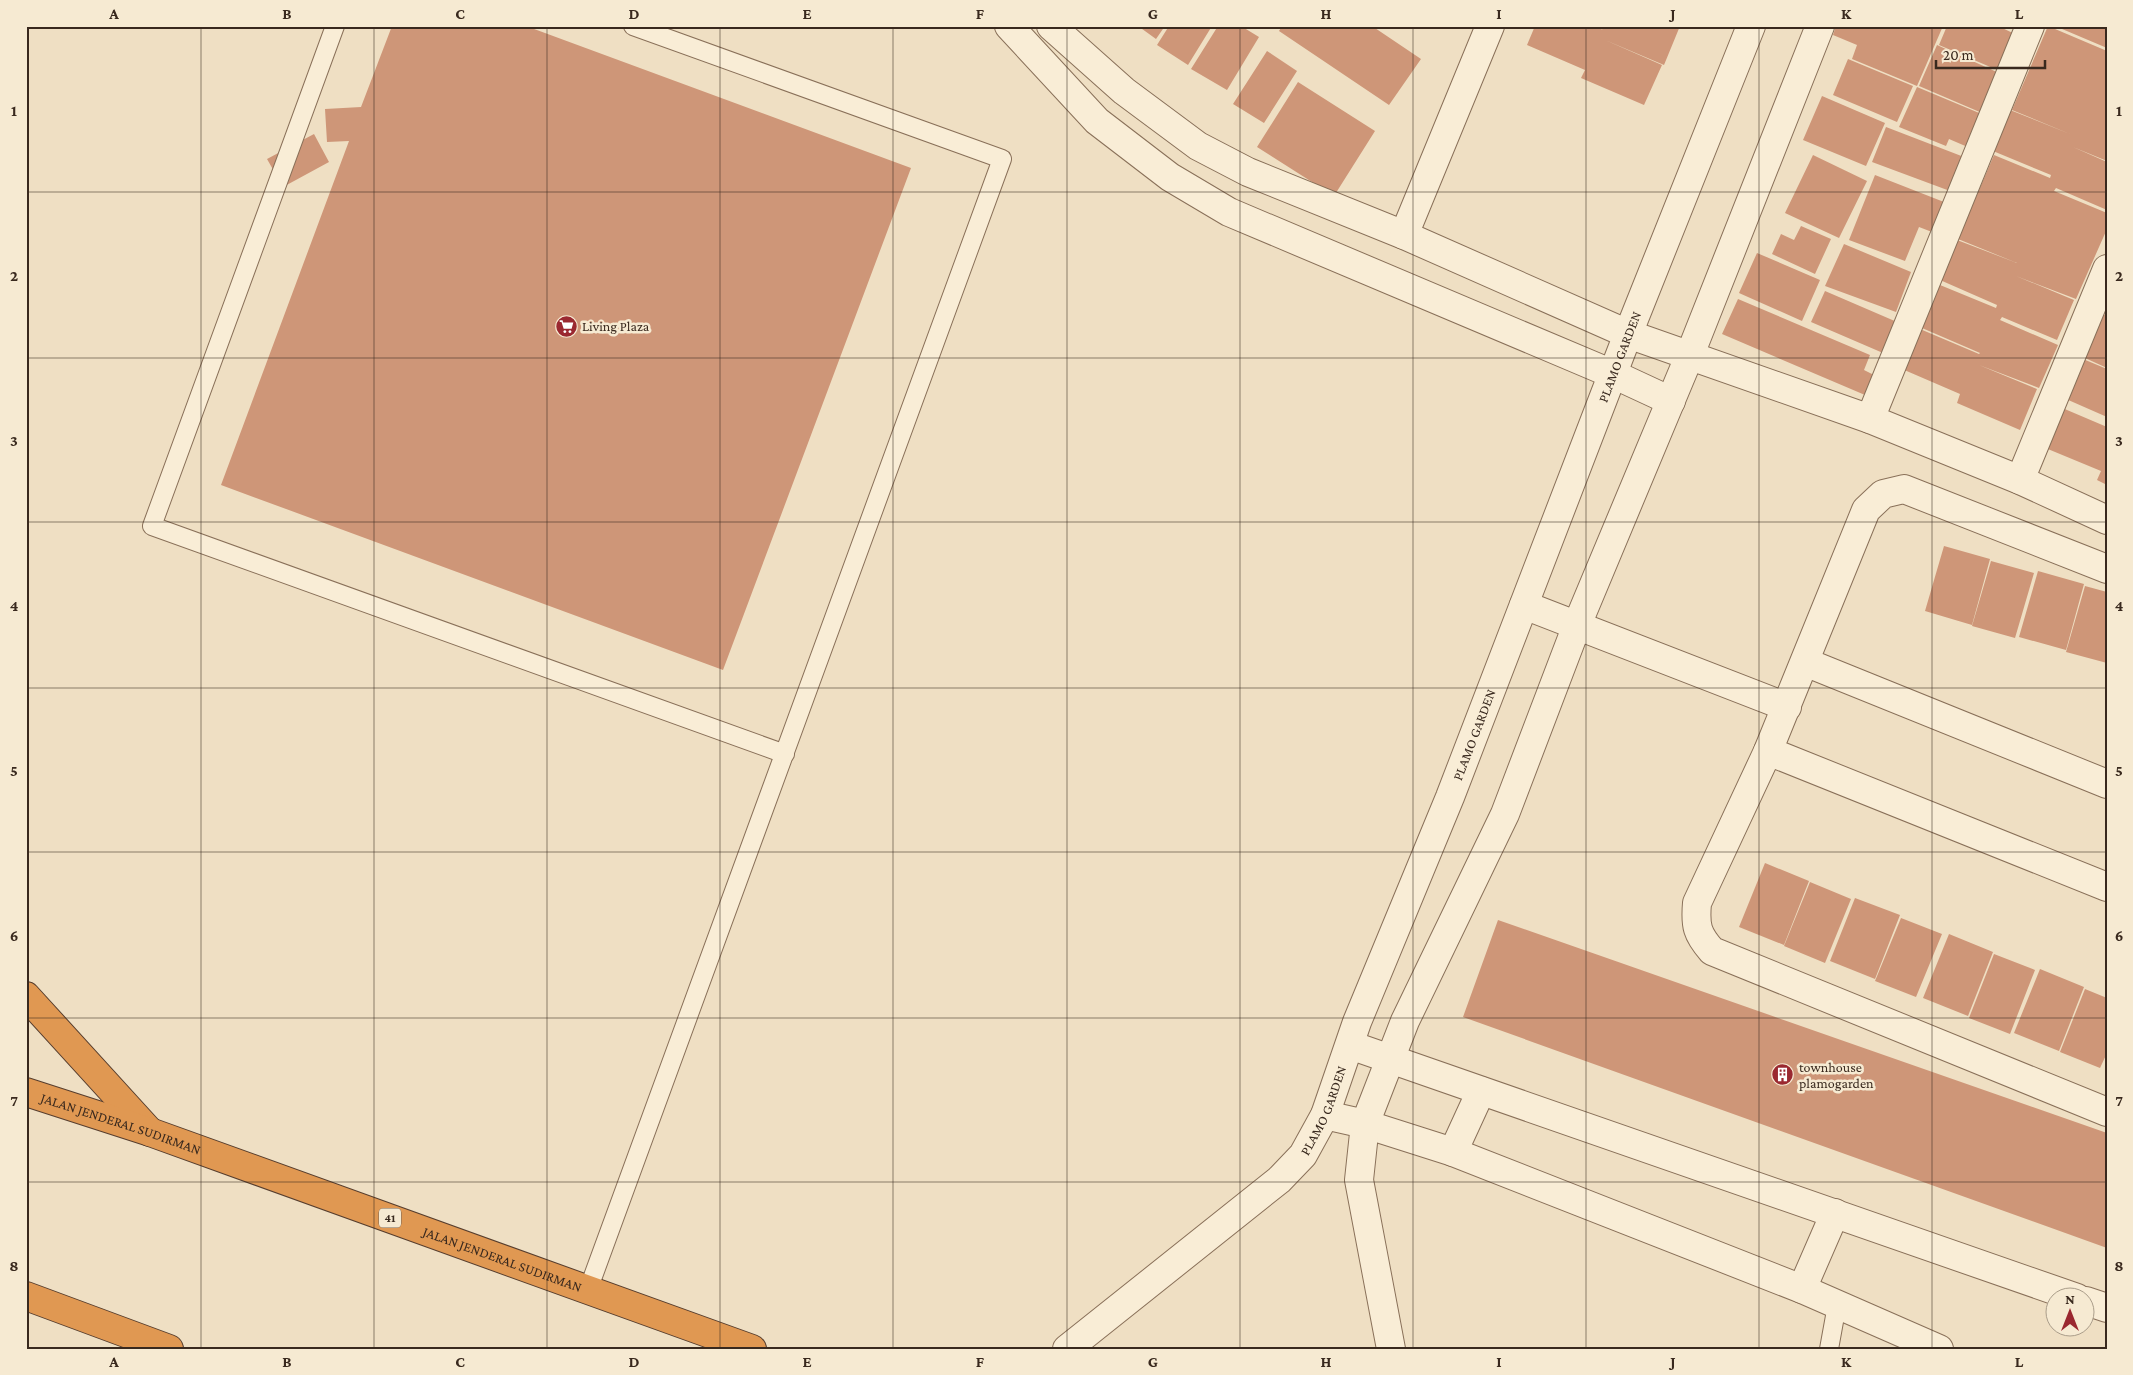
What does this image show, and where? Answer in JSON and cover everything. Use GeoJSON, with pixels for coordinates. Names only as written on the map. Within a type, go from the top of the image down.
{"type":"FeatureCollection","features":[{"type":"Feature","properties":{"kind":"highway"},"geometry":{"type":"LineString","coordinates":[[26,996],[150,1132]]}},
{"type":"Feature","properties":{"kind":"highway","name":"JALAN JENDERAL SUDIRMAN"},"geometry":{"type":"LineString","coordinates":[[26,1092],[150,1132],[752,1349]]}},
{"type":"Feature","properties":{"kind":"highway"},"geometry":{"type":"LineString","coordinates":[[26,1296],[169,1349]]}},
{"type":"Feature","properties":{"kind":"street"},"geometry":{"type":"LineString","coordinates":[[1009,26],[1097,121],[1170,177],[1221,207],[1614,374],[1671,401]]}},
{"type":"Feature","properties":{"kind":"street"},"geometry":{"type":"LineString","coordinates":[[1051,26],[1124,91],[1198,146],[1248,172],[1404,234],[1628,334],[1870,419],[2020,480],[2107,520]]}},
{"type":"Feature","properties":{"kind":"street"},"geometry":{"type":"LineString","coordinates":[[1404,234],[1490,26]]}},
{"type":"Feature","properties":{"kind":"street","name":"PLAMO GARDEN"},"geometry":{"type":"LineString","coordinates":[[1067,1349],[1279,1180],[1303,1155],[1326,1115],[1350,1045],[1450,797],[1628,334],[1751,26]]}},
{"type":"Feature","properties":{"kind":"street"},"geometry":{"type":"LineString","coordinates":[[1870,419],[2030,26]]}},
{"type":"Feature","properties":{"kind":"street"},"geometry":{"type":"LineString","coordinates":[[1390,1349],[1359,1180],[1365,1124],[1389,1059],[1505,814],[1577,625],[1689,357],[1816,28]]}},
{"type":"Feature","properties":{"kind":"street"},"geometry":{"type":"LineString","coordinates":[[2020,480],[2107,269]]}},
{"type":"Feature","properties":{"kind":"street"},"geometry":{"type":"LineString","coordinates":[[2107,569],[1904,489],[1883,494],[1866,510],[1768,751],[1697,903],[1695,921],[1701,939],[1712,951],[2107,1112]]}},
{"type":"Feature","properties":{"kind":"street"},"geometry":{"type":"LineString","coordinates":[[1524,605],[1787,706]]}},
{"type":"Feature","properties":{"kind":"street"},"geometry":{"type":"LineString","coordinates":[[1805,662],[2107,784]]}},
{"type":"Feature","properties":{"kind":"street"},"geometry":{"type":"LineString","coordinates":[[1768,751],[2107,887]]}},
{"type":"Feature","properties":{"kind":"street"},"geometry":{"type":"LineString","coordinates":[[1350,1045],[2049,1288]]}},
{"type":"Feature","properties":{"kind":"street"},"geometry":{"type":"LineString","coordinates":[[1452,1152],[1481,1091]]}},
{"type":"Feature","properties":{"kind":"street"},"geometry":{"type":"LineString","coordinates":[[1326,1115],[1365,1124],[1452,1152],[1802,1289],[1939,1349]]}},
{"type":"Feature","properties":{"kind":"street"},"geometry":{"type":"LineString","coordinates":[[1802,1289],[1835,1213]]}},
{"type":"Feature","properties":{"kind":"lane"},"geometry":{"type":"LineString","coordinates":[[335,26],[152,526],[785,754]]}},
{"type":"Feature","properties":{"kind":"lane"},"geometry":{"type":"LineString","coordinates":[[588,1290],[1002,159],[633,26]]}},
{"type":"Feature","properties":{"kind":"lane"},"geometry":{"type":"LineString","coordinates":[[1828,1349],[1837,1305]]}},
{"type":"Feature","properties":{"kind":"building","name":"Living Plaza"},"geometry":{"type":"Polygon","coordinates":[[[392,26],[526,26],[911,168],[723,670],[221,485],[349,141],[327,142],[325,109],[361,107],[392,26]]]}},
{"type":"Feature","properties":{"kind":"building"},"geometry":{"type":"Polygon","coordinates":[[[1138,26],[1165,26],[1156,39],[1138,26]]]}},
{"type":"Feature","properties":{"kind":"building"},"geometry":{"type":"Polygon","coordinates":[[[1169,26],[1212,26],[1188,65],[1157,45],[1169,26]]]}},
{"type":"Feature","properties":{"kind":"building"},"geometry":{"type":"Polygon","coordinates":[[[1218,26],[1241,26],[1259,37],[1227,90],[1191,69],[1218,26]]]}},
{"type":"Feature","properties":{"kind":"building"},"geometry":{"type":"Polygon","coordinates":[[[1282,26],[1372,26],[1421,59],[1389,105],[1279,31],[1282,26]]]}},
{"type":"Feature","properties":{"kind":"building"},"geometry":{"type":"Polygon","coordinates":[[[1535,26],[1595,26],[1603,30],[1598,26],[1680,26],[1664,65],[1605,40],[1662,65],[1644,105],[1581,78],[1585,70],[1527,45],[1535,26]]]}},
{"type":"Feature","properties":{"kind":"building"},"geometry":{"type":"Polygon","coordinates":[[[1836,26],[1943,26],[1917,86],[1852,59],[1857,45],[1833,35],[1836,26]]]}},
{"type":"Feature","properties":{"kind":"building"},"geometry":{"type":"Polygon","coordinates":[[[1947,26],[1998,26],[2017,35],[2002,72],[1939,45],[1947,26]]]}},
{"type":"Feature","properties":{"kind":"building"},"geometry":{"type":"Polygon","coordinates":[[[2048,26],[2107,51],[2107,161],[2073,147],[2107,162],[2107,210],[2056,188],[2054,191],[2107,213],[2107,229],[2076,299],[2016,276],[2074,300],[2057,340],[2002,317],[2000,320],[2058,345],[2039,388],[1979,365],[2037,389],[2020,430],[1957,403],[1960,394],[1902,369],[1920,329],[1980,353],[1922,328],[1940,285],[1996,308],[1997,305],[1940,280],[1957,240],[2017,263],[1958,239],[1994,155],[2050,178],[2051,175],[1993,151],[2010,110],[2070,134],[2012,110],[2048,26]]]}},
{"type":"Feature","properties":{"kind":"building"},"geometry":{"type":"Polygon","coordinates":[[[2055,26],[2107,26],[2107,48],[2055,26]]]}},
{"type":"Feature","properties":{"kind":"building"},"geometry":{"type":"Polygon","coordinates":[[[1937,45],[1999,73],[1982,113],[1919,86],[1937,45]]]}},
{"type":"Feature","properties":{"kind":"building"},"geometry":{"type":"Polygon","coordinates":[[[1267,51],[1297,71],[1264,123],[1233,104],[1267,51]]]}},
{"type":"Feature","properties":{"kind":"building"},"geometry":{"type":"Polygon","coordinates":[[[1848,59],[1913,86],[1897,122],[1833,95],[1848,59]]]}},
{"type":"Feature","properties":{"kind":"building"},"geometry":{"type":"Polygon","coordinates":[[[1298,82],[1375,131],[1334,196],[1257,147],[1298,82]]]}},
{"type":"Feature","properties":{"kind":"building"},"geometry":{"type":"Polygon","coordinates":[[[1917,87],[1984,115],[1970,148],[1949,139],[1946,146],[1899,127],[1917,87]]]}},
{"type":"Feature","properties":{"kind":"building"},"geometry":{"type":"Polygon","coordinates":[[[1822,96],[1885,123],[1866,166],[1803,140],[1822,96]]]}},
{"type":"Feature","properties":{"kind":"building"},"geometry":{"type":"Polygon","coordinates":[[[1886,127],[1964,157],[1950,191],[1872,162],[1886,127]]]}},
{"type":"Feature","properties":{"kind":"building"},"geometry":{"type":"Polygon","coordinates":[[[314,134],[329,162],[283,187],[267,159],[314,134]]]}},
{"type":"Feature","properties":{"kind":"building"},"geometry":{"type":"Polygon","coordinates":[[[1813,155],[1867,181],[1839,238],[1785,213],[1813,155]]]}},
{"type":"Feature","properties":{"kind":"building"},"geometry":{"type":"Polygon","coordinates":[[[1875,175],[1944,202],[1932,232],[1919,227],[1905,261],[1849,240],[1875,175]]]}},
{"type":"Feature","properties":{"kind":"building"},"geometry":{"type":"Polygon","coordinates":[[[1801,226],[1831,239],[1815,274],[1772,254],[1781,234],[1794,240],[1801,226]]]}},
{"type":"Feature","properties":{"kind":"building"},"geometry":{"type":"Polygon","coordinates":[[[1844,244],[1911,272],[1896,312],[1825,286],[1844,244]]]}},
{"type":"Feature","properties":{"kind":"building"},"geometry":{"type":"Polygon","coordinates":[[[1757,253],[1820,280],[1802,321],[1739,293],[1757,253]]]}},
{"type":"Feature","properties":{"kind":"building"},"geometry":{"type":"Polygon","coordinates":[[[1825,291],[1897,322],[1883,353],[1811,322],[1825,291]]]}},
{"type":"Feature","properties":{"kind":"building"},"geometry":{"type":"Polygon","coordinates":[[[1738,299],[1870,355],[1864,370],[1874,375],[1865,395],[1722,334],[1738,299]]]}},
{"type":"Feature","properties":{"kind":"building"},"geometry":{"type":"Polygon","coordinates":[[[2103,314],[2107,316],[2107,368],[2085,358],[2103,314]]]}},
{"type":"Feature","properties":{"kind":"building"},"geometry":{"type":"Polygon","coordinates":[[[2083,359],[2107,369],[2107,417],[2066,399],[2083,359]]]}},
{"type":"Feature","properties":{"kind":"building"},"geometry":{"type":"Polygon","coordinates":[[[2060,407],[2107,427],[2107,485],[2097,480],[2101,471],[2043,447],[2060,407]]]}},
{"type":"Feature","properties":{"kind":"building"},"geometry":{"type":"Polygon","coordinates":[[[1944,546],[1990,559],[1972,625],[1925,611],[1944,546]]]}},
{"type":"Feature","properties":{"kind":"building"},"geometry":{"type":"Polygon","coordinates":[[[1991,561],[2034,573],[2015,638],[1972,626],[1991,561]]]}},
{"type":"Feature","properties":{"kind":"building"},"geometry":{"type":"Polygon","coordinates":[[[2038,571],[2084,584],[2066,650],[2019,637],[2038,571]]]}},
{"type":"Feature","properties":{"kind":"building"},"geometry":{"type":"Polygon","coordinates":[[[2085,586],[2107,592],[2107,663],[2066,652],[2085,586]]]}},
{"type":"Feature","properties":{"kind":"building"},"geometry":{"type":"Polygon","coordinates":[[[1765,863],[1809,881],[1784,945],[1739,927],[1765,863]]]}},
{"type":"Feature","properties":{"kind":"building"},"geometry":{"type":"Polygon","coordinates":[[[1810,882],[1851,899],[1825,963],[1784,946],[1810,882]]]}},
{"type":"Feature","properties":{"kind":"building"},"geometry":{"type":"Polygon","coordinates":[[[1855,898],[1900,915],[1875,979],[1830,961],[1855,898]]]}},
{"type":"Feature","properties":{"kind":"building"},"geometry":{"type":"Polygon","coordinates":[[[1901,918],[1942,934],[1916,997],[1875,981],[1901,918]]]}},
{"type":"Feature","properties":{"kind":"building","name":"townhouse plamogarden"},"geometry":{"type":"Polygon","coordinates":[[[1498,920],[2107,1133],[2107,1248],[1463,1017],[1498,920]]]}},
{"type":"Feature","properties":{"kind":"building"},"geometry":{"type":"Polygon","coordinates":[[[1949,934],[1993,952],[1968,1016],[1923,998],[1949,934]]]}},
{"type":"Feature","properties":{"kind":"building"},"geometry":{"type":"Polygon","coordinates":[[[1994,954],[2035,970],[2010,1034],[1969,1018],[1994,954]]]}},
{"type":"Feature","properties":{"kind":"building"},"geometry":{"type":"Polygon","coordinates":[[[2040,969],[2084,987],[2059,1051],[2014,1033],[2040,969]]]}},
{"type":"Feature","properties":{"kind":"building"},"geometry":{"type":"Polygon","coordinates":[[[2085,989],[2107,998],[2107,1053],[2100,1068],[2060,1052],[2085,989]]]}},
{"type":"Feature","properties":{"kind":"place","name":"Living Plaza"},"geometry":{"type":"Point","coordinates":[566,326]}},
{"type":"Feature","properties":{"kind":"place","name":"townhouse plamogarden"},"geometry":{"type":"Point","coordinates":[1783,1075]}}]}
